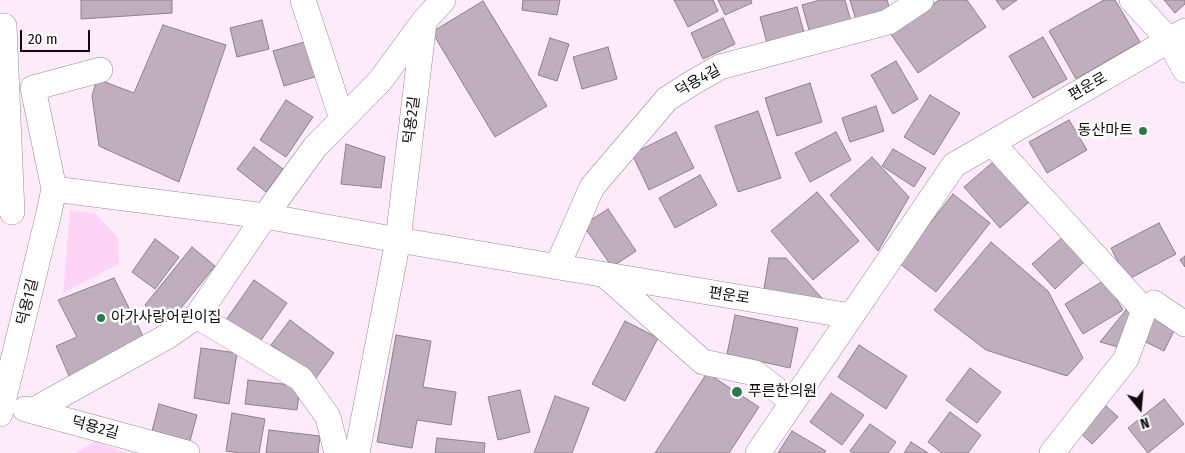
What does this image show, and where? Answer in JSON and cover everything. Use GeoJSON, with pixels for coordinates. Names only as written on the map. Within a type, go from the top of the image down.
{"type":"FeatureCollection","features":[{"type":"Feature","properties":{"kind":"street"},"geometry":{"type":"LineString","coordinates":[[303,0],[342,119]]}},
{"type":"Feature","properties":{"kind":"street"},"geometry":{"type":"LineString","coordinates":[[32,411],[168,336],[197,316],[314,147],[380,81],[423,11],[443,0]]}},
{"type":"Feature","properties":{"kind":"street","name":"덕용4길"},"geometry":{"type":"LineString","coordinates":[[557,267],[592,187],[667,100],[720,67],[888,22],[921,0]]}},
{"type":"Feature","properties":{"kind":"street"},"geometry":{"type":"LineString","coordinates":[[1132,0],[1177,35],[1185,70]]}},
{"type":"Feature","properties":{"kind":"street","name":"덕용2길"},"geometry":{"type":"LineString","coordinates":[[357,453],[398,240],[423,11]]}},
{"type":"Feature","properties":{"kind":"street"},"geometry":{"type":"LineString","coordinates":[[0,26],[4,26],[6,212],[48,217]]}},
{"type":"Feature","properties":{"kind":"street","name":"편운로"},"geometry":{"type":"LineString","coordinates":[[758,453],[954,165],[1177,35]]}},
{"type":"Feature","properties":{"kind":"street","name":"덕용1길"},"geometry":{"type":"LineString","coordinates":[[1,405],[54,189],[33,88],[100,70]]}},
{"type":"Feature","properties":{"kind":"street"},"geometry":{"type":"LineString","coordinates":[[992,143],[1144,310]]}},
{"type":"Feature","properties":{"kind":"street"},"geometry":{"type":"LineString","coordinates":[[54,189],[265,216],[557,267]]}},
{"type":"Feature","properties":{"kind":"street","name":"편운로"},"geometry":{"type":"LineString","coordinates":[[557,267],[851,316]]}},
{"type":"Feature","properties":{"kind":"street"},"geometry":{"type":"LineString","coordinates":[[606,276],[703,362],[755,373],[793,402]]}},
{"type":"Feature","properties":{"kind":"street"},"geometry":{"type":"LineString","coordinates":[[1052,453],[1126,359],[1144,310],[1154,303],[1185,324]]}},
{"type":"Feature","properties":{"kind":"street"},"geometry":{"type":"LineString","coordinates":[[197,316],[301,379],[328,416],[337,453]]}},
{"type":"Feature","properties":{"kind":"street","name":"덕용2길"},"geometry":{"type":"LineString","coordinates":[[1,405],[32,411],[187,453]]}},
{"type":"Feature","properties":{"kind":"shaded area"},"geometry":{"type":"Polygon","coordinates":[[[70,210],[96,214],[118,238],[119,264],[63,293],[70,210]]]}},
{"type":"Feature","properties":{"kind":"shaded area"},"geometry":{"type":"Polygon","coordinates":[[[95,441],[127,453],[75,453],[95,441]]]}},
{"type":"Feature","properties":{"kind":"building"},"geometry":{"type":"Polygon","coordinates":[[[81,0],[172,0],[172,13],[81,19],[81,0]]]}},
{"type":"Feature","properties":{"kind":"building"},"geometry":{"type":"Polygon","coordinates":[[[523,0],[560,0],[557,15],[522,10],[523,0]]]}},
{"type":"Feature","properties":{"kind":"building"},"geometry":{"type":"Polygon","coordinates":[[[674,0],[713,0],[718,11],[688,27],[674,0]]]}},
{"type":"Feature","properties":{"kind":"building"},"geometry":{"type":"Polygon","coordinates":[[[718,0],[751,0],[752,3],[725,15],[718,0]]]}},
{"type":"Feature","properties":{"kind":"building"},"geometry":{"type":"Polygon","coordinates":[[[820,0],[845,0],[852,25],[811,37],[802,5],[820,0]]]}},
{"type":"Feature","properties":{"kind":"building"},"geometry":{"type":"Polygon","coordinates":[[[850,0],[887,0],[890,10],[856,20],[850,0]]]}},
{"type":"Feature","properties":{"kind":"building"},"geometry":{"type":"Polygon","coordinates":[[[939,0],[967,0],[986,27],[918,73],[890,33],[939,0]]]}},
{"type":"Feature","properties":{"kind":"building"},"geometry":{"type":"Polygon","coordinates":[[[996,0],[1017,0],[1003,10],[996,0]]]}},
{"type":"Feature","properties":{"kind":"building"},"geometry":{"type":"Polygon","coordinates":[[[1104,0],[1115,0],[1140,42],[1076,79],[1049,31],[1104,0]]]}},
{"type":"Feature","properties":{"kind":"building"},"geometry":{"type":"Polygon","coordinates":[[[1164,0],[1185,0],[1185,4],[1175,13],[1164,0]]]}},
{"type":"Feature","properties":{"kind":"building"},"geometry":{"type":"Polygon","coordinates":[[[483,1],[547,106],[495,137],[432,32],[483,1]]]}},
{"type":"Feature","properties":{"kind":"building"},"geometry":{"type":"Polygon","coordinates":[[[797,7],[805,36],[768,47],[760,17],[797,7]]]}},
{"type":"Feature","properties":{"kind":"building"},"geometry":{"type":"Polygon","coordinates":[[[723,18],[735,44],[703,59],[691,33],[723,18]]]}},
{"type":"Feature","properties":{"kind":"building"},"geometry":{"type":"Polygon","coordinates":[[[262,20],[269,49],[237,57],[230,28],[262,20]]]}},
{"type":"Feature","properties":{"kind":"building"},"geometry":{"type":"Polygon","coordinates":[[[163,25],[226,45],[179,182],[99,146],[92,96],[97,79],[134,93],[163,25]]]}},
{"type":"Feature","properties":{"kind":"building"},"geometry":{"type":"Polygon","coordinates":[[[1043,37],[1067,79],[1033,98],[1009,56],[1043,37]]]}},
{"type":"Feature","properties":{"kind":"building"},"geometry":{"type":"Polygon","coordinates":[[[550,38],[569,44],[557,81],[538,75],[550,38]]]}},
{"type":"Feature","properties":{"kind":"building"},"geometry":{"type":"Polygon","coordinates":[[[308,41],[318,76],[284,86],[273,51],[308,41]]]}},
{"type":"Feature","properties":{"kind":"building"},"geometry":{"type":"Polygon","coordinates":[[[608,47],[617,79],[582,89],[573,57],[608,47]]]}},
{"type":"Feature","properties":{"kind":"building"},"geometry":{"type":"Polygon","coordinates":[[[896,61],[918,99],[893,114],[871,75],[896,61]]]}},
{"type":"Feature","properties":{"kind":"building"},"geometry":{"type":"Polygon","coordinates":[[[810,83],[822,122],[777,136],[765,98],[810,83]]]}},
{"type":"Feature","properties":{"kind":"building"},"geometry":{"type":"Polygon","coordinates":[[[930,95],[960,113],[934,155],[904,137],[930,95]]]}},
{"type":"Feature","properties":{"kind":"building"},"geometry":{"type":"Polygon","coordinates":[[[286,100],[313,117],[286,157],[260,140],[286,100]]]}},
{"type":"Feature","properties":{"kind":"building"},"geometry":{"type":"Polygon","coordinates":[[[876,106],[884,131],[850,142],[842,118],[876,106]]]}},
{"type":"Feature","properties":{"kind":"building"},"geometry":{"type":"Polygon","coordinates":[[[758,111],[781,178],[738,192],[715,126],[758,111]]]}},
{"type":"Feature","properties":{"kind":"building"},"geometry":{"type":"Polygon","coordinates":[[[1069,120],[1087,150],[1047,173],[1029,142],[1069,120]]]}},
{"type":"Feature","properties":{"kind":"building"},"geometry":{"type":"Polygon","coordinates":[[[676,132],[694,168],[649,190],[632,154],[676,132]]]}},
{"type":"Feature","properties":{"kind":"building"},"geometry":{"type":"Polygon","coordinates":[[[836,132],[851,160],[810,182],[795,153],[836,132]]]}},
{"type":"Feature","properties":{"kind":"building"},"geometry":{"type":"Polygon","coordinates":[[[346,144],[385,157],[381,188],[341,184],[346,144]]]}},
{"type":"Feature","properties":{"kind":"building"},"geometry":{"type":"Polygon","coordinates":[[[254,147],[283,169],[266,192],[237,169],[254,147]]]}},
{"type":"Feature","properties":{"kind":"building"},"geometry":{"type":"Polygon","coordinates":[[[893,149],[926,168],[914,187],[882,166],[893,149]]]}},
{"type":"Feature","properties":{"kind":"building"},"geometry":{"type":"Polygon","coordinates":[[[872,157],[909,197],[878,251],[830,195],[872,157]]]}},
{"type":"Feature","properties":{"kind":"building"},"geometry":{"type":"Polygon","coordinates":[[[993,162],[1029,202],[1000,228],[964,187],[993,162]]]}},
{"type":"Feature","properties":{"kind":"building"},"geometry":{"type":"Polygon","coordinates":[[[700,175],[717,205],[675,228],[659,198],[700,175]]]}},
{"type":"Feature","properties":{"kind":"building"},"geometry":{"type":"Polygon","coordinates":[[[817,192],[859,241],[813,280],[771,231],[817,192]]]}},
{"type":"Feature","properties":{"kind":"building"},"geometry":{"type":"Polygon","coordinates":[[[953,194],[990,223],[936,292],[899,263],[953,194]]]}},
{"type":"Feature","properties":{"kind":"building"},"geometry":{"type":"Polygon","coordinates":[[[608,209],[636,251],[612,267],[583,225],[608,209]]]}},
{"type":"Feature","properties":{"kind":"building"},"geometry":{"type":"Polygon","coordinates":[[[1159,223],[1176,254],[1127,280],[1111,248],[1159,223]]]}},
{"type":"Feature","properties":{"kind":"building"},"geometry":{"type":"Polygon","coordinates":[[[1064,236],[1086,260],[1055,289],[1032,264],[1064,236]]]}},
{"type":"Feature","properties":{"kind":"building"},"geometry":{"type":"Polygon","coordinates":[[[155,239],[179,257],[155,289],[132,272],[155,239]]]}},
{"type":"Feature","properties":{"kind":"building"},"geometry":{"type":"Polygon","coordinates":[[[991,242],[1048,291],[1083,358],[1067,376],[986,350],[934,310],[991,242]]]}},
{"type":"Feature","properties":{"kind":"building"},"geometry":{"type":"Polygon","coordinates":[[[192,247],[215,266],[168,324],[145,305],[192,247]]]}},
{"type":"Feature","properties":{"kind":"building"},"geometry":{"type":"Polygon","coordinates":[[[1185,256],[1185,267],[1180,260],[1185,256]]]}},
{"type":"Feature","properties":{"kind":"building"},"geometry":{"type":"Polygon","coordinates":[[[769,258],[786,258],[829,306],[763,295],[769,258]]]}},
{"type":"Feature","properties":{"kind":"building","name":"아가사랑어린이집"},"geometry":{"type":"Polygon","coordinates":[[[114,278],[146,342],[70,378],[56,346],[77,337],[58,300],[114,278]]]}},
{"type":"Feature","properties":{"kind":"building"},"geometry":{"type":"Polygon","coordinates":[[[254,280],[287,303],[259,343],[226,320],[254,280]]]}},
{"type":"Feature","properties":{"kind":"building"},"geometry":{"type":"Polygon","coordinates":[[[1105,280],[1123,310],[1083,334],[1065,304],[1105,280]]]}},
{"type":"Feature","properties":{"kind":"building"},"geometry":{"type":"Polygon","coordinates":[[[1126,310],[1132,313],[1122,348],[1100,342],[1126,310]]]}},
{"type":"Feature","properties":{"kind":"building"},"geometry":{"type":"Polygon","coordinates":[[[1153,313],[1177,325],[1164,351],[1140,339],[1153,313]]]}},
{"type":"Feature","properties":{"kind":"building"},"geometry":{"type":"Polygon","coordinates":[[[735,315],[798,328],[790,368],[727,354],[735,315]]]}},
{"type":"Feature","properties":{"kind":"building"},"geometry":{"type":"Polygon","coordinates":[[[290,320],[334,353],[316,378],[271,345],[290,320]]]}},
{"type":"Feature","properties":{"kind":"building"},"geometry":{"type":"Polygon","coordinates":[[[625,321],[658,338],[625,401],[592,384],[625,321]]]}},
{"type":"Feature","properties":{"kind":"building"},"geometry":{"type":"Polygon","coordinates":[[[396,335],[431,341],[423,387],[456,392],[451,425],[417,420],[412,448],[377,442],[396,335]]]}},
{"type":"Feature","properties":{"kind":"building"},"geometry":{"type":"Polygon","coordinates":[[[859,345],[907,376],[886,409],[838,377],[859,345]]]}},
{"type":"Feature","properties":{"kind":"building"},"geometry":{"type":"Polygon","coordinates":[[[201,348],[237,353],[229,404],[194,398],[201,348]]]}},
{"type":"Feature","properties":{"kind":"building"},"geometry":{"type":"Polygon","coordinates":[[[970,368],[1001,392],[977,423],[946,400],[970,368]]]}},
{"type":"Feature","properties":{"kind":"building"},"geometry":{"type":"Polygon","coordinates":[[[707,373],[759,407],[729,453],[655,453],[707,373]]]}},
{"type":"Feature","properties":{"kind":"building"},"geometry":{"type":"Polygon","coordinates":[[[248,380],[300,386],[297,410],[245,404],[248,380]]]}},
{"type":"Feature","properties":{"kind":"building"},"geometry":{"type":"Polygon","coordinates":[[[520,390],[530,432],[498,440],[488,397],[520,390]]]}},
{"type":"Feature","properties":{"kind":"building"},"geometry":{"type":"Polygon","coordinates":[[[831,393],[864,415],[842,445],[810,422],[831,393]]]}},
{"type":"Feature","properties":{"kind":"building"},"geometry":{"type":"Polygon","coordinates":[[[555,396],[589,408],[572,453],[534,453],[555,396]]]}},
{"type":"Feature","properties":{"kind":"building"},"geometry":{"type":"Polygon","coordinates":[[[1164,399],[1184,424],[1148,453],[1128,428],[1164,399]]]}},
{"type":"Feature","properties":{"kind":"building"},"geometry":{"type":"Polygon","coordinates":[[[1102,402],[1118,417],[1092,444],[1076,429],[1102,402]]]}},
{"type":"Feature","properties":{"kind":"building"},"geometry":{"type":"Polygon","coordinates":[[[159,404],[197,415],[190,441],[152,431],[159,404]]]}},
{"type":"Feature","properties":{"kind":"building"},"geometry":{"type":"Polygon","coordinates":[[[950,412],[981,435],[968,453],[942,453],[928,442],[950,412]]]}},
{"type":"Feature","properties":{"kind":"building"},"geometry":{"type":"Polygon","coordinates":[[[232,413],[265,419],[259,453],[226,451],[232,413]]]}},
{"type":"Feature","properties":{"kind":"building"},"geometry":{"type":"Polygon","coordinates":[[[870,424],[896,442],[888,453],[853,453],[850,451],[870,424]]]}},
{"type":"Feature","properties":{"kind":"building"},"geometry":{"type":"Polygon","coordinates":[[[269,430],[320,436],[318,453],[266,453],[269,430]]]}},
{"type":"Feature","properties":{"kind":"building"},"geometry":{"type":"Polygon","coordinates":[[[792,431],[826,451],[824,453],[778,453],[792,431]]]}},
{"type":"Feature","properties":{"kind":"building"},"geometry":{"type":"Polygon","coordinates":[[[437,438],[485,443],[484,453],[435,453],[437,438]]]}},
{"type":"Feature","properties":{"kind":"building"},"geometry":{"type":"Polygon","coordinates":[[[911,442],[928,453],[904,453],[911,442]]]}},
{"type":"Feature","properties":{"kind":"place","name":"동산마트"},"geometry":{"type":"Point","coordinates":[1143,131]}},
{"type":"Feature","properties":{"kind":"place","name":"아가사랑어린이집"},"geometry":{"type":"Point","coordinates":[101,318]}},
{"type":"Feature","properties":{"kind":"place","name":"푸른한의원"},"geometry":{"type":"Point","coordinates":[737,392]}}]}
